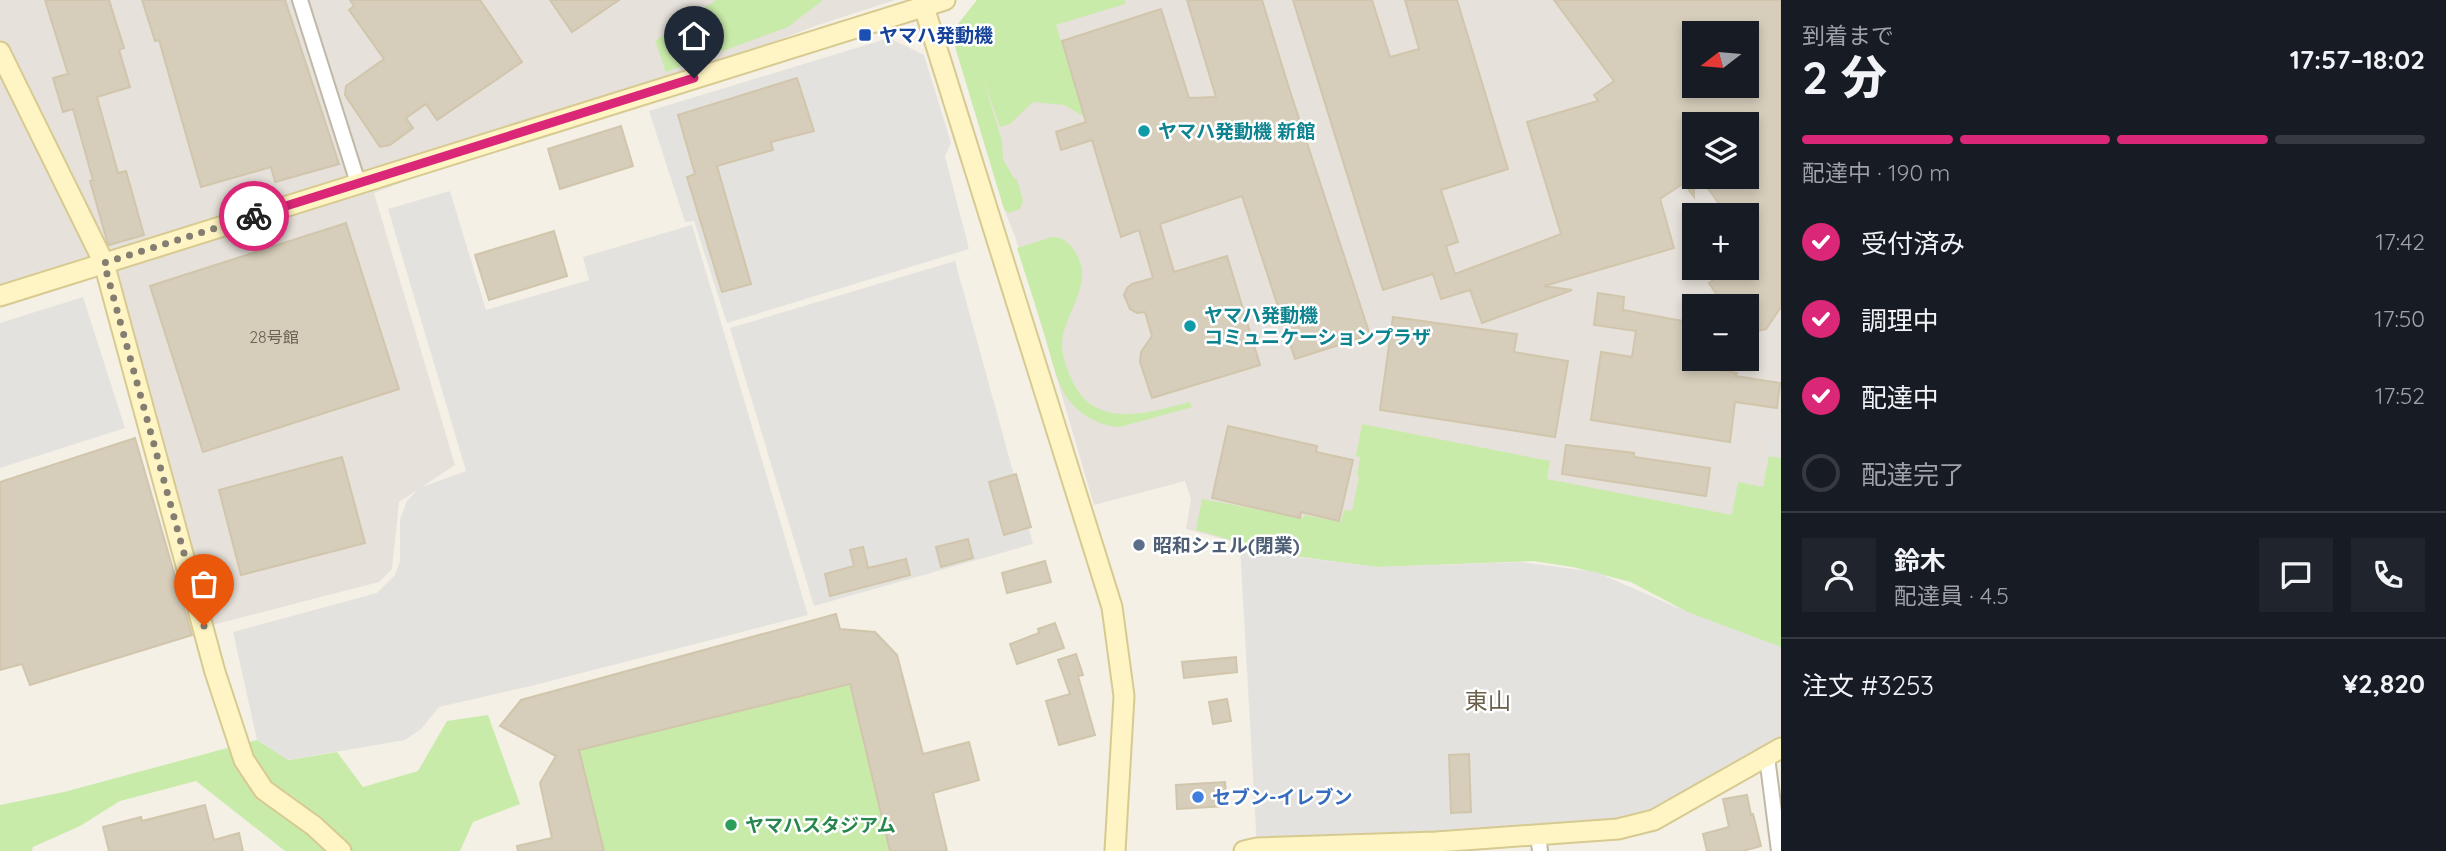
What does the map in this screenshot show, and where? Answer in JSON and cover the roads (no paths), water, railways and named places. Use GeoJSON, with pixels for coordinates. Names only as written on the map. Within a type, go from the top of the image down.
{"type":"FeatureCollection","features":[{"type":"Feature","properties":{"kind":"street"},"geometry":{"type":"LineString","coordinates":[[300,0],[358,183]]}},
{"type":"Feature","properties":{"kind":"street"},"geometry":{"type":"LineString","coordinates":[[0,296],[945,0]]}},
{"type":"Feature","properties":{"kind":"street"},"geometry":{"type":"LineString","coordinates":[[924,7],[1112,607],[1124,696],[1115,851]]}},
{"type":"Feature","properties":{"kind":"street"},"geometry":{"type":"LineString","coordinates":[[0,52],[104,263],[215,672],[244,760],[264,790],[314,826],[341,851]]}},
{"type":"Feature","properties":{"kind":"street"},"geometry":{"type":"LineString","coordinates":[[1244,851],[1257,848],[1539,843],[1618,829],[1654,820],[1774,752],[1779,851]]}},
{"type":"Feature","properties":{"kind":"place","name":"ヤマハ発動機"},"geometry":{"type":"Point","coordinates":[865,35]}},
{"type":"Feature","properties":{"kind":"place","name":"ヤマハ発動機 新館"},"geometry":{"type":"Point","coordinates":[1144,131]}},
{"type":"Feature","properties":{"kind":"place","name":"ヤマハ発動機 コミュニケーションプラザ"},"geometry":{"type":"Point","coordinates":[1190,326]}},
{"type":"Feature","properties":{"kind":"place","name":"昭和シェル(閉業)"},"geometry":{"type":"Point","coordinates":[1139,545]}},
{"type":"Feature","properties":{"kind":"place","name":"セブン-イレブン"},"geometry":{"type":"Point","coordinates":[1198,797]}},
{"type":"Feature","properties":{"kind":"place","name":"ヤマハスタジアム"},"geometry":{"type":"Point","coordinates":[731,825]}},
{"type":"Feature","properties":{"kind":"district","name":"東山"},"geometry":{"type":"Point","coordinates":[1488,701]}}]}
